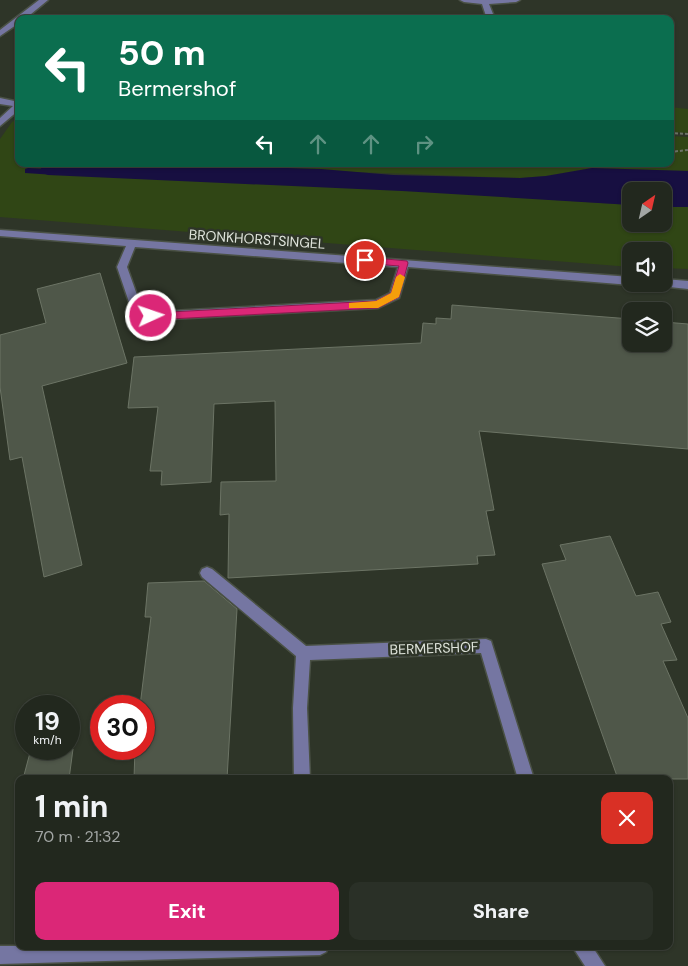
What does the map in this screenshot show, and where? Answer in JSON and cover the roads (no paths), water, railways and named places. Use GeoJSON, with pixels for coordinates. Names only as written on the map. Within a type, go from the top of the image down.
{"type":"FeatureCollection","features":[{"type":"Feature","properties":{"kind":"street"},"geometry":{"type":"LineString","coordinates":[[24,15],[44,0]]}},
{"type":"Feature","properties":{"kind":"street"},"geometry":{"type":"LineString","coordinates":[[464,0],[485,2],[516,0]]}},
{"type":"Feature","properties":{"kind":"street"},"geometry":{"type":"LineString","coordinates":[[485,2],[490,15]]}},
{"type":"Feature","properties":{"kind":"street"},"geometry":{"type":"LineString","coordinates":[[0,34],[15,22]]}},
{"type":"Feature","properties":{"kind":"street"},"geometry":{"type":"LineString","coordinates":[[0,101],[15,104]]}},
{"type":"Feature","properties":{"kind":"street"},"geometry":{"type":"LineString","coordinates":[[0,123],[15,109]]}},
{"type":"Feature","properties":{"kind":"street","name":"BRONKHORSTSINGEL"},"geometry":{"type":"LineString","coordinates":[[0,233],[622,279]]}},
{"type":"Feature","properties":{"kind":"street"},"geometry":{"type":"LineString","coordinates":[[132,243],[122,267],[136,308],[151,316],[378,304],[395,295],[404,263]]}},
{"type":"Feature","properties":{"kind":"street"},"geometry":{"type":"LineString","coordinates":[[672,284],[688,285]]}},
{"type":"Feature","properties":{"kind":"street"},"geometry":{"type":"LineString","coordinates":[[207,574],[303,653],[300,708],[302,775]]}},
{"type":"Feature","properties":{"kind":"street","name":"BERMERSHOF"},"geometry":{"type":"LineString","coordinates":[[303,653],[486,646],[525,775]]}},
{"type":"Feature","properties":{"kind":"street"},"geometry":{"type":"LineString","coordinates":[[0,955],[169,950]]}},
{"type":"Feature","properties":{"kind":"street"},"geometry":{"type":"LineString","coordinates":[[584,950],[596,966]]}},
{"type":"Feature","properties":{"kind":"waterway"},"geometry":{"type":"LineString","coordinates":[[28,171],[55,172]]}}]}
